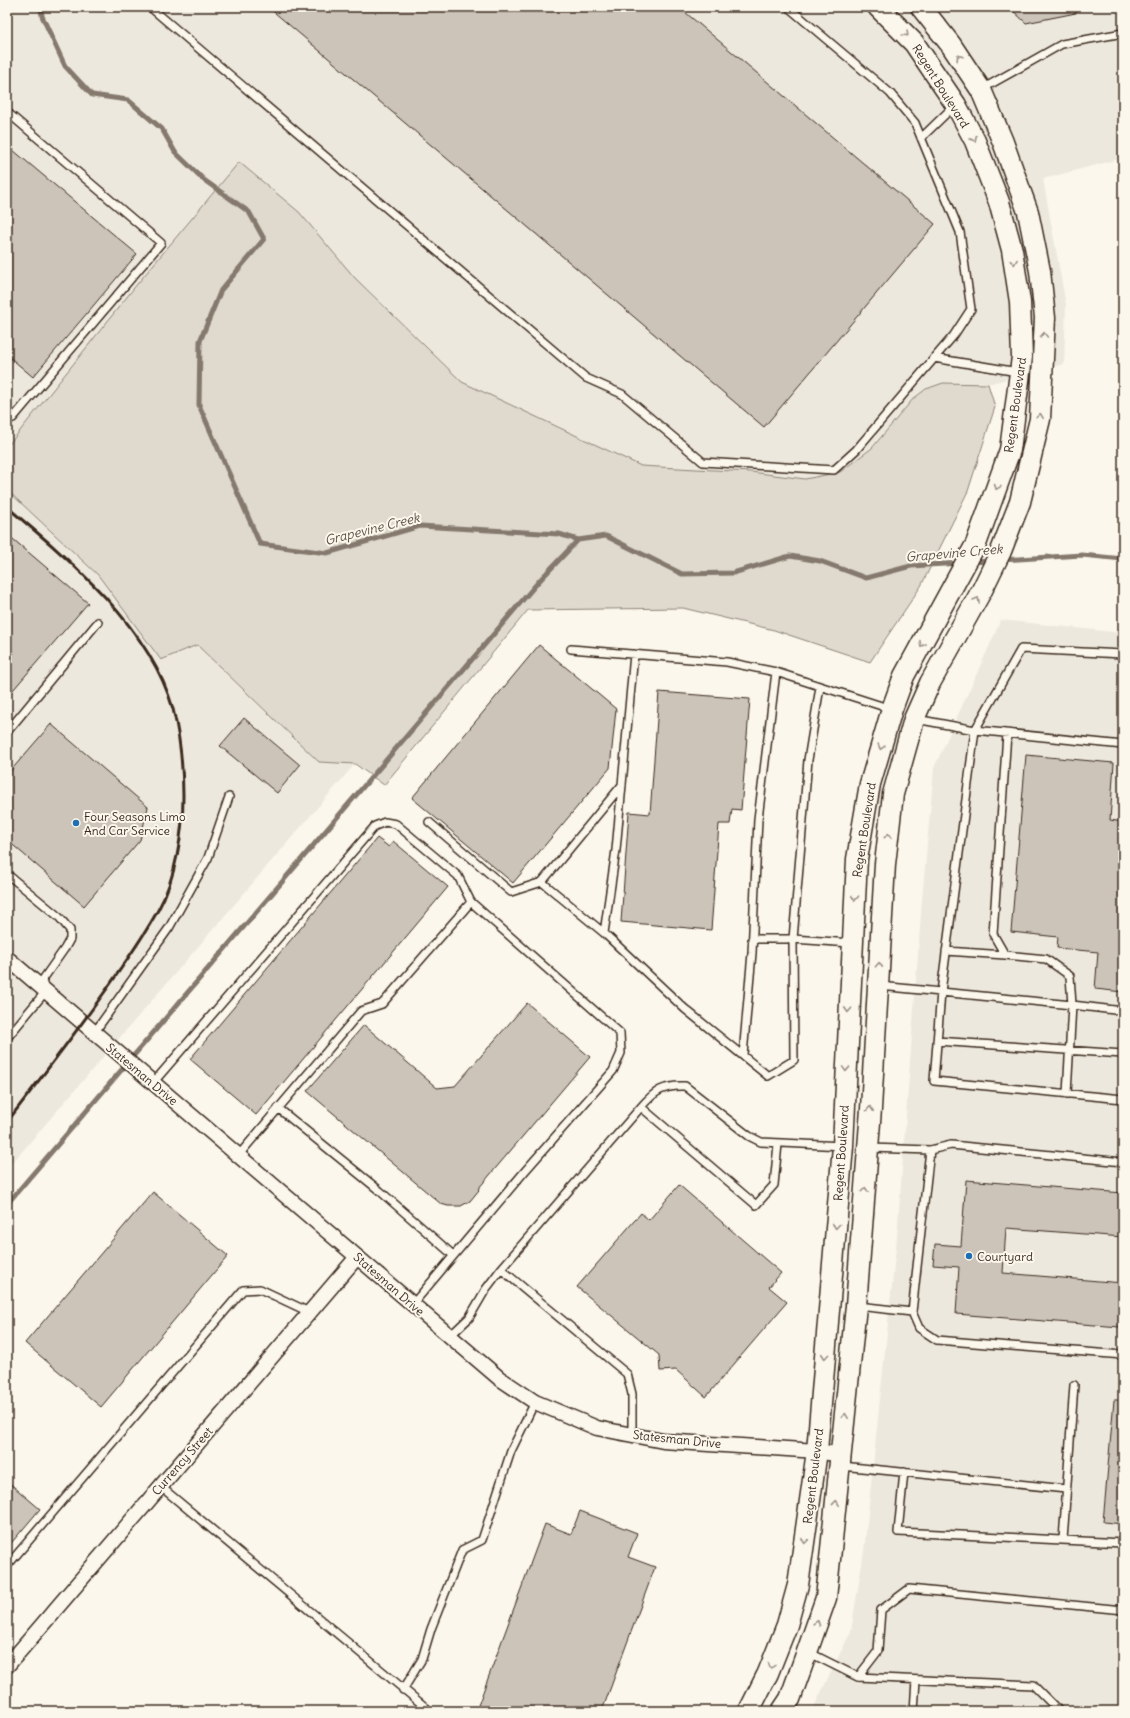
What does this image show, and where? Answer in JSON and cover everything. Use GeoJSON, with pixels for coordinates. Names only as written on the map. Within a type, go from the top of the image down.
{"type":"FeatureCollection","features":[{"type":"Feature","properties":{"kind":"street","name":"Regent Boulevard"},"geometry":{"type":"LineString","coordinates":[[749,1711],[768,1674],[787,1624],[798,1585],[817,1451],[842,1146],[857,860],[870,784],[892,710],[904,676],[976,544],[1010,450],[1022,357],[1020,302],[1012,250],[999,202],[975,141],[956,105],[914,43],[878,7]]}},
{"type":"Feature","properties":{"kind":"street","name":"Regent Boulevard"},"geometry":{"type":"LineString","coordinates":[[782,1711],[790,1699],[826,1598],[856,1306],[868,1148],[885,864],[893,794],[914,719],[930,683],[982,590],[1001,551],[1020,502],[1040,419],[1045,318],[1041,278],[1028,212],[1003,142],[981,90],[951,45],[921,7]]}},
{"type":"Feature","properties":{"kind":"street"},"geometry":{"type":"LineString","coordinates":[[1020,372],[1043,374]]}},
{"type":"Feature","properties":{"kind":"street","name":"Statesman Drive"},"geometry":{"type":"LineString","coordinates":[[7,958],[412,1305],[499,1378],[535,1402],[597,1428],[663,1441],[817,1451],[841,1461]]}},
{"type":"Feature","properties":{"kind":"street"},"geometry":{"type":"LineString","coordinates":[[842,1146],[868,1148]]}},
{"type":"Feature","properties":{"kind":"street","name":"Currency Street"},"geometry":{"type":"LineString","coordinates":[[7,1666],[356,1257]]}},
{"type":"Feature","properties":{"kind":"lane"},"geometry":{"type":"LineString","coordinates":[[150,7],[586,378],[622,394],[703,462],[834,470],[856,450],[954,335],[971,309],[960,232],[915,123],[890,93],[788,7]]}},
{"type":"Feature","properties":{"kind":"lane"},"geometry":{"type":"LineString","coordinates":[[981,90],[1062,44],[1123,33]]}},
{"type":"Feature","properties":{"kind":"lane"},"geometry":{"type":"LineString","coordinates":[[921,138],[956,105]]}},
{"type":"Feature","properties":{"kind":"lane"},"geometry":{"type":"LineString","coordinates":[[7,112],[161,243],[13,418],[7,413]]}},
{"type":"Feature","properties":{"kind":"lane"},"geometry":{"type":"LineString","coordinates":[[934,358],[1020,372]]}},
{"type":"Feature","properties":{"kind":"lane"},"geometry":{"type":"LineString","coordinates":[[7,732],[98,622]]}},
{"type":"Feature","properties":{"kind":"lane"},"geometry":{"type":"LineString","coordinates":[[571,649],[727,662],[776,672],[892,710]]}},
{"type":"Feature","properties":{"kind":"lane"},"geometry":{"type":"LineString","coordinates":[[1123,654],[1021,649],[975,730],[941,992],[934,1081],[1123,1099]]}},
{"type":"Feature","properties":{"kind":"lane"},"geometry":{"type":"LineString","coordinates":[[604,934],[616,850],[634,654]]}},
{"type":"Feature","properties":{"kind":"lane"},"geometry":{"type":"LineString","coordinates":[[743,1055],[752,939],[758,819],[776,672]]}},
{"type":"Feature","properties":{"kind":"lane"},"geometry":{"type":"LineString","coordinates":[[542,882],[604,934],[685,1009],[768,1076],[794,1060],[793,939],[808,760],[820,686]]}},
{"type":"Feature","properties":{"kind":"lane"},"geometry":{"type":"LineString","coordinates":[[914,719],[1007,734],[1123,745]]}},
{"type":"Feature","properties":{"kind":"lane"},"geometry":{"type":"LineString","coordinates":[[1005,955],[993,934],[1007,734]]}},
{"type":"Feature","properties":{"kind":"lane"},"geometry":{"type":"LineString","coordinates":[[429,822],[511,892],[542,882],[622,784]]}},
{"type":"Feature","properties":{"kind":"lane"},"geometry":{"type":"LineString","coordinates":[[98,1036],[169,928],[208,858],[228,798]]}},
{"type":"Feature","properties":{"kind":"lane"},"geometry":{"type":"LineString","coordinates":[[154,1083],[375,826],[385,822],[396,824],[458,876],[471,902],[620,1033],[621,1053],[609,1076],[453,1255],[412,1305]]}},
{"type":"Feature","properties":{"kind":"lane"},"geometry":{"type":"LineString","coordinates":[[7,874],[59,917],[70,930],[70,939],[66,948],[42,988],[7,1038]]}},
{"type":"Feature","properties":{"kind":"lane"},"geometry":{"type":"LineString","coordinates":[[238,1156],[360,1011],[382,1004],[471,902]]}},
{"type":"Feature","properties":{"kind":"lane"},"geometry":{"type":"LineString","coordinates":[[752,939],[793,939],[852,943]]}},
{"type":"Feature","properties":{"kind":"lane"},"geometry":{"type":"LineString","coordinates":[[946,951],[1046,959],[1070,976],[1072,1005],[1068,1094]]}},
{"type":"Feature","properties":{"kind":"lane"},"geometry":{"type":"LineString","coordinates":[[878,986],[1123,1011]]}},
{"type":"Feature","properties":{"kind":"lane"},"geometry":{"type":"LineString","coordinates":[[937,1040],[1123,1054]]}},
{"type":"Feature","properties":{"kind":"lane"},"geometry":{"type":"LineString","coordinates":[[450,1336],[468,1318],[486,1289],[501,1269],[641,1107],[661,1089],[672,1085],[685,1086],[749,1136],[761,1142],[842,1146]]}},
{"type":"Feature","properties":{"kind":"lane"},"geometry":{"type":"LineString","coordinates":[[641,1107],[756,1205],[774,1184],[778,1144]]}},
{"type":"Feature","properties":{"kind":"lane"},"geometry":{"type":"LineString","coordinates":[[278,1108],[380,1191],[453,1255]]}},
{"type":"Feature","properties":{"kind":"lane"},"geometry":{"type":"LineString","coordinates":[[868,1148],[930,1150],[952,1145],[1123,1162]]}},
{"type":"Feature","properties":{"kind":"lane"},"geometry":{"type":"LineString","coordinates":[[930,1150],[912,1312],[919,1328],[937,1340],[1123,1356]]}},
{"type":"Feature","properties":{"kind":"lane"},"geometry":{"type":"LineString","coordinates":[[501,1269],[627,1374],[632,1394],[632,1435]]}},
{"type":"Feature","properties":{"kind":"lane"},"geometry":{"type":"LineString","coordinates":[[7,1566],[243,1290],[260,1289],[309,1312]]}},
{"type":"Feature","properties":{"kind":"lane"},"geometry":{"type":"LineString","coordinates":[[856,1306],[912,1312]]}},
{"type":"Feature","properties":{"kind":"lane"},"geometry":{"type":"LineString","coordinates":[[1063,1540],[1074,1385]]}},
{"type":"Feature","properties":{"kind":"lane"},"geometry":{"type":"LineString","coordinates":[[403,1690],[422,1659],[431,1630],[462,1550],[482,1540],[511,1451],[535,1402]]}},
{"type":"Feature","properties":{"kind":"lane"},"geometry":{"type":"LineString","coordinates":[[841,1461],[904,1472],[1066,1489]]}},
{"type":"Feature","properties":{"kind":"lane"},"geometry":{"type":"LineString","coordinates":[[904,1472],[898,1532],[1123,1543]]}},
{"type":"Feature","properties":{"kind":"lane"},"geometry":{"type":"LineString","coordinates":[[160,1486],[430,1711]]}},
{"type":"Feature","properties":{"kind":"lane"},"geometry":{"type":"LineString","coordinates":[[858,1677],[878,1651],[881,1610],[909,1589],[1123,1610]]}},
{"type":"Feature","properties":{"kind":"lane"},"geometry":{"type":"LineString","coordinates":[[808,1652],[858,1677],[1033,1685],[1059,1711]]}},
{"type":"Feature","properties":{"kind":"lane"},"geometry":{"type":"LineString","coordinates":[[914,1711],[916,1680]]}},
{"type":"Feature","properties":{"kind":"shaded area"},"geometry":{"type":"Polygon","coordinates":[[[7,7],[1123,7],[1123,158],[1043,179],[1066,305],[1064,364],[988,384],[943,383],[926,389],[913,399],[872,448],[840,472],[805,479],[751,472],[641,466],[462,382],[355,278],[299,212],[7,448],[7,7]]]}},
{"type":"Feature","properties":{"kind":"shaded area"},"geometry":{"type":"Polygon","coordinates":[[[239,162],[299,212],[355,278],[462,382],[641,466],[751,472],[805,479],[840,472],[872,448],[913,399],[926,389],[943,383],[988,384],[995,407],[968,491],[921,586],[870,662],[774,630],[683,608],[528,610],[384,785],[355,764],[319,762],[197,645],[161,660],[98,575],[7,490],[7,447],[138,283],[239,162]]]}},
{"type":"Feature","properties":{"kind":"shaded area"},"geometry":{"type":"Polygon","coordinates":[[[7,490],[98,575],[161,660],[197,645],[319,762],[355,764],[7,1169],[7,490]]]}},
{"type":"Feature","properties":{"kind":"shaded area"},"geometry":{"type":"Polygon","coordinates":[[[1001,620],[1123,633],[1123,1711],[812,1711],[851,1631],[864,1551],[897,1237],[922,900],[934,768],[1001,620]]]}},
{"type":"Feature","properties":{"kind":"building"},"geometry":{"type":"Polygon","coordinates":[[[268,7],[679,7],[935,224],[764,427],[268,7]]]}},
{"type":"Feature","properties":{"kind":"building"},"geometry":{"type":"Polygon","coordinates":[[[1009,7],[1075,7],[1076,13],[1026,23],[1009,7]]]}},
{"type":"Feature","properties":{"kind":"building"},"geometry":{"type":"Polygon","coordinates":[[[7,145],[137,254],[33,377],[7,355],[7,145]]]}},
{"type":"Feature","properties":{"kind":"building"},"geometry":{"type":"Polygon","coordinates":[[[7,534],[88,603],[7,697],[7,534]]]}},
{"type":"Feature","properties":{"kind":"building"},"geometry":{"type":"Polygon","coordinates":[[[539,645],[616,709],[610,768],[513,883],[412,798],[539,645]]]}},
{"type":"Feature","properties":{"kind":"building"},"geometry":{"type":"Polygon","coordinates":[[[659,692],[750,699],[741,810],[732,809],[730,824],[719,824],[711,930],[621,922],[629,812],[650,814],[659,692]]]}},
{"type":"Feature","properties":{"kind":"building"},"geometry":{"type":"Polygon","coordinates":[[[244,718],[300,765],[277,793],[220,746],[244,718]]]}},
{"type":"Feature","properties":{"kind":"building","name":"Four Seasons Limo And Car Service"},"geometry":{"type":"Polygon","coordinates":[[[51,724],[148,807],[140,840],[84,906],[7,840],[7,775],[51,724]]]}},
{"type":"Feature","properties":{"kind":"building"},"geometry":{"type":"Polygon","coordinates":[[[1026,755],[1114,763],[1110,820],[1123,822],[1123,992],[1095,989],[1098,952],[1057,948],[1058,937],[1011,932],[1026,755]]]}},
{"type":"Feature","properties":{"kind":"building"},"geometry":{"type":"Polygon","coordinates":[[[377,838],[389,847],[393,841],[448,887],[256,1115],[190,1059],[377,838]]]}},
{"type":"Feature","properties":{"kind":"building"},"geometry":{"type":"Polygon","coordinates":[[[527,1003],[590,1057],[478,1189],[479,1190],[470,1201],[461,1206],[448,1206],[441,1204],[307,1091],[364,1025],[437,1088],[455,1086],[527,1003]]]}},
{"type":"Feature","properties":{"kind":"building","name":"Courtyard"},"geometry":{"type":"Polygon","coordinates":[[[966,1180],[1123,1193],[1123,1237],[1006,1228],[1003,1273],[1123,1283],[1123,1314],[1121,1314],[1120,1327],[956,1314],[959,1267],[933,1265],[935,1244],[961,1246],[966,1180]]]}},
{"type":"Feature","properties":{"kind":"building"},"geometry":{"type":"Polygon","coordinates":[[[679,1185],[781,1273],[769,1287],[787,1302],[706,1397],[676,1370],[660,1371],[659,1355],[577,1287],[641,1213],[649,1220],[679,1185]]]}},
{"type":"Feature","properties":{"kind":"building"},"geometry":{"type":"Polygon","coordinates":[[[153,1192],[228,1256],[101,1407],[25,1343],[153,1192]]]}},
{"type":"Feature","properties":{"kind":"building"},"geometry":{"type":"Polygon","coordinates":[[[1114,1400],[1123,1400],[1123,1524],[1103,1522],[1114,1400]]]}},
{"type":"Feature","properties":{"kind":"building"},"geometry":{"type":"Polygon","coordinates":[[[7,1481],[40,1509],[7,1548],[7,1481]]]}},
{"type":"Feature","properties":{"kind":"building"},"geometry":{"type":"Polygon","coordinates":[[[580,1511],[637,1533],[628,1557],[655,1567],[602,1711],[476,1711],[545,1524],[571,1534],[580,1511]]]}},
{"type":"Feature","properties":{"kind":"waterway","name":"Grapevine Creek"},"geometry":{"type":"LineString","coordinates":[[41,7],[42,16],[65,66],[92,95],[128,100],[162,129],[175,152],[204,180],[249,212],[264,239],[221,290],[200,341],[199,405],[260,544],[327,553],[420,526],[559,534],[578,540],[606,536],[682,574],[733,573],[790,556],[820,561],[866,578],[911,566],[961,563]]}},
{"type":"Feature","properties":{"kind":"waterway"},"geometry":{"type":"LineString","coordinates":[[7,1204],[539,581],[578,540]]}},
{"type":"Feature","properties":{"kind":"waterway","name":"Grapevine Creek"},"geometry":{"type":"LineString","coordinates":[[1001,560],[1082,555],[1123,559]]}},
{"type":"Feature","properties":{"kind":"waterway","name":"Grapevine Creek"},"geometry":{"type":"LineString","coordinates":[[971,562],[991,561]]}},
{"type":"Feature","properties":{"kind":"railway"},"geometry":{"type":"LineString","coordinates":[[7,507],[56,549],[105,597],[127,623],[146,650],[162,679],[173,709],[181,752],[183,796],[182,824],[174,869],[170,884],[158,910],[140,941],[106,990],[7,1122]]}},
{"type":"Feature","properties":{"kind":"place","name":"Four Seasons Limo And Car Service"},"geometry":{"type":"Point","coordinates":[76,823]}},
{"type":"Feature","properties":{"kind":"place","name":"Courtyard"},"geometry":{"type":"Point","coordinates":[969,1256]}}]}
